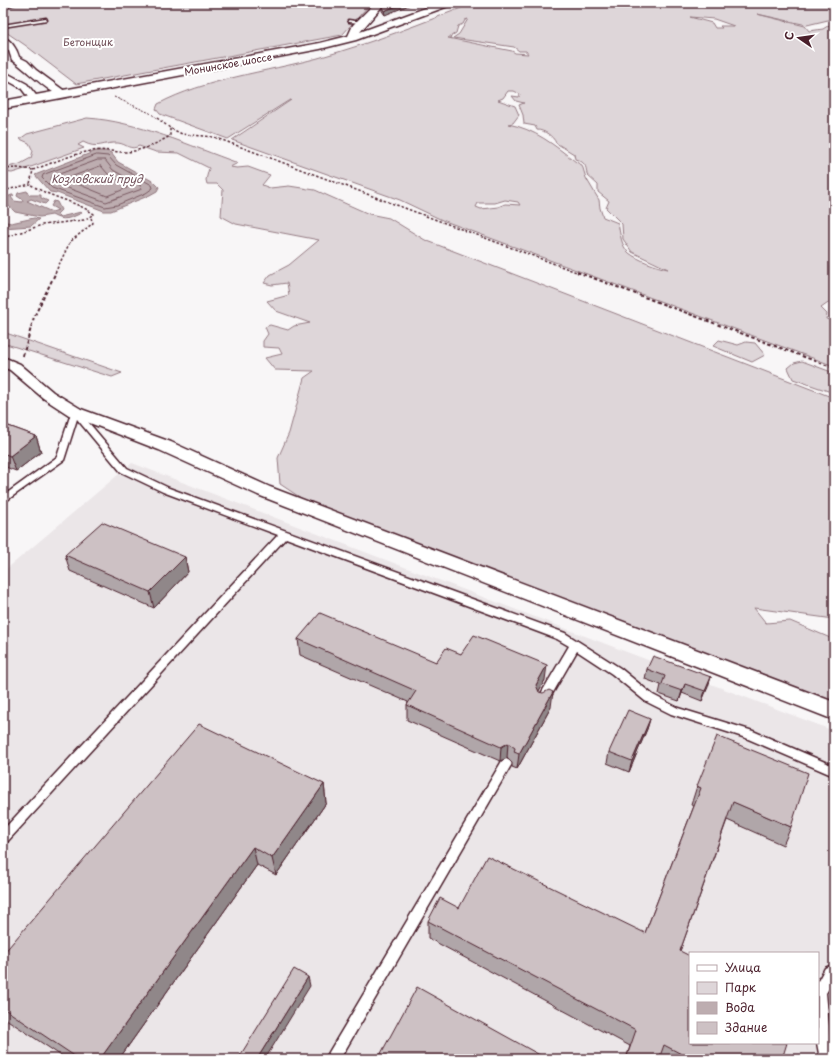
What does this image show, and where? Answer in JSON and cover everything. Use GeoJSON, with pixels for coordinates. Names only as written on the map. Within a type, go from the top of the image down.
{"type":"FeatureCollection","features":[{"type":"Feature","properties":{"kind":"main road"},"geometry":{"type":"LineString","coordinates":[[352,38],[357,27],[380,3]]}},
{"type":"Feature","properties":{"kind":"main road","name":"Монинское шоссе"},"geometry":{"type":"LineString","coordinates":[[3,105],[297,51],[352,38],[448,3]]}},
{"type":"Feature","properties":{"kind":"main road"},"geometry":{"type":"LineString","coordinates":[[361,23],[361,28],[374,30]]}},
{"type":"Feature","properties":{"kind":"street"},"geometry":{"type":"LineString","coordinates":[[3,40],[13,50],[15,58],[24,63],[33,72],[63,94]]}},
{"type":"Feature","properties":{"kind":"street"},"geometry":{"type":"LineString","coordinates":[[3,74],[24,86],[34,99]]}},
{"type":"Feature","properties":{"kind":"street"},"geometry":{"type":"LineString","coordinates":[[9,364],[48,395],[75,412],[165,446],[264,491],[834,711]]}},
{"type":"Feature","properties":{"kind":"lane"},"geometry":{"type":"LineString","coordinates":[[3,7],[15,3]]}},
{"type":"Feature","properties":{"kind":"lane"},"geometry":{"type":"LineString","coordinates":[[3,26],[46,19]]}},
{"type":"Feature","properties":{"kind":"lane"},"geometry":{"type":"LineString","coordinates":[[349,21],[361,23]]}},
{"type":"Feature","properties":{"kind":"lane"},"geometry":{"type":"LineString","coordinates":[[3,500],[61,458],[75,412]]}},
{"type":"Feature","properties":{"kind":"lane"},"geometry":{"type":"LineString","coordinates":[[75,412],[124,470],[166,490],[561,636],[616,671],[649,698],[675,711],[749,734],[834,771]]}},
{"type":"Feature","properties":{"kind":"lane"},"geometry":{"type":"LineString","coordinates":[[3,838],[284,534]]}},
{"type":"Feature","properties":{"kind":"lane"},"geometry":{"type":"LineString","coordinates":[[541,703],[575,645]]}},
{"type":"Feature","properties":{"kind":"lane"},"geometry":{"type":"LineString","coordinates":[[332,1059],[506,764]]}},
{"type":"Feature","properties":{"kind":"lane"},"geometry":{"type":"LineString","coordinates":[[819,990],[830,973],[834,974]]}},
{"type":"Feature","properties":{"kind":"lane"},"geometry":{"type":"LineString","coordinates":[[819,1001],[824,1047],[827,1059]]}},
{"type":"Feature","properties":{"kind":"path"},"geometry":{"type":"LineString","coordinates":[[99,87],[119,100],[150,113],[170,128],[182,134],[214,137],[834,368]]}},
{"type":"Feature","properties":{"kind":"path"},"geometry":{"type":"LineString","coordinates":[[3,169],[17,168],[33,170],[90,151],[105,149],[118,152],[133,152],[158,143],[170,136],[170,128]]}},
{"type":"Feature","properties":{"kind":"path"},"geometry":{"type":"LineString","coordinates":[[30,184],[33,170]]}},
{"type":"Feature","properties":{"kind":"path"},"geometry":{"type":"LineString","coordinates":[[3,191],[30,184]]}},
{"type":"Feature","properties":{"kind":"path"},"geometry":{"type":"LineString","coordinates":[[9,364],[22,359],[34,317],[47,288],[70,242],[92,223],[91,218],[94,214],[64,198],[41,192],[30,184]]}},
{"type":"Feature","properties":{"kind":"path"},"geometry":{"type":"LineString","coordinates":[[3,238],[20,231],[42,225],[91,218]]}},
{"type":"Feature","properties":{"kind":"shaded area"},"geometry":{"type":"Polygon","coordinates":[[[132,463],[834,731],[834,1059],[3,1059],[3,572],[132,463]]]}},
{"type":"Feature","properties":{"kind":"green space","name":"Бетонщик"},"geometry":{"type":"Polygon","coordinates":[[[3,3],[371,3],[342,35],[76,84],[3,30],[3,3]]]}},
{"type":"Feature","properties":{"kind":"green space"},"geometry":{"type":"Polygon","coordinates":[[[474,3],[834,3],[832,16],[834,16],[834,22],[834,302],[831,301],[821,308],[827,314],[826,319],[834,321],[834,366],[442,220],[400,200],[232,140],[291,100],[228,139],[160,114],[156,109],[158,104],[176,95],[196,88],[318,58],[358,46],[474,3]],[[757,14],[805,26],[809,31],[823,29],[834,22],[828,20],[807,25],[757,14]],[[690,17],[712,23],[715,28],[722,28],[720,26],[734,26],[714,19],[690,17]],[[468,19],[465,20],[463,24],[458,26],[456,33],[448,38],[512,51],[515,53],[528,54],[526,51],[519,51],[514,47],[453,38],[459,34],[468,19]],[[508,91],[503,98],[498,100],[515,106],[519,115],[513,123],[508,124],[518,126],[544,138],[582,165],[586,178],[599,200],[603,217],[618,223],[620,235],[626,250],[629,253],[648,263],[668,269],[632,252],[623,239],[622,224],[606,208],[609,201],[598,192],[598,185],[587,175],[584,164],[575,159],[574,154],[556,143],[548,134],[537,130],[535,126],[524,124],[523,115],[519,105],[524,103],[516,101],[512,96],[519,97],[520,94],[514,91],[508,91]],[[505,200],[495,203],[478,203],[476,207],[481,209],[498,207],[505,204],[520,205],[518,202],[505,200]]]}},
{"type":"Feature","properties":{"kind":"green space"},"geometry":{"type":"Polygon","coordinates":[[[87,118],[106,120],[144,129],[238,163],[230,167],[248,167],[270,175],[262,185],[270,188],[289,186],[315,190],[369,214],[389,218],[425,240],[834,398],[834,619],[754,608],[766,623],[790,621],[828,637],[834,642],[834,712],[319,510],[280,484],[278,458],[289,433],[304,378],[314,371],[275,370],[265,358],[282,354],[279,348],[263,347],[263,341],[268,334],[265,327],[270,325],[288,330],[294,326],[310,323],[276,311],[267,301],[289,295],[287,283],[272,285],[264,283],[270,275],[289,265],[319,240],[236,224],[221,216],[223,190],[217,184],[207,184],[206,180],[209,168],[179,153],[156,152],[139,146],[131,148],[118,143],[97,146],[83,142],[78,145],[84,148],[12,173],[4,172],[8,167],[20,164],[31,158],[33,151],[29,143],[20,139],[27,134],[87,118]]]}},
{"type":"Feature","properties":{"kind":"green space"},"geometry":{"type":"Polygon","coordinates":[[[3,332],[122,373],[112,377],[3,343],[3,332]]]}},
{"type":"Feature","properties":{"kind":"green space"},"geometry":{"type":"Polygon","coordinates":[[[719,340],[738,345],[746,342],[755,343],[765,355],[752,362],[713,346],[719,340]]]}},
{"type":"Feature","properties":{"kind":"green space"},"geometry":{"type":"Polygon","coordinates":[[[802,361],[834,373],[834,393],[793,379],[788,368],[794,363],[802,361]]]}},
{"type":"Feature","properties":{"kind":"water","name":"Козловский пруд"},"geometry":{"type":"Polygon","coordinates":[[[96,151],[107,151],[111,153],[118,162],[154,182],[159,187],[157,191],[111,211],[104,211],[57,193],[50,192],[35,175],[96,151]]]}},
{"type":"Feature","properties":{"kind":"water"},"geometry":{"type":"Polygon","coordinates":[[[27,191],[29,195],[41,195],[41,198],[48,201],[45,204],[31,199],[27,201],[52,212],[58,210],[51,206],[54,201],[57,202],[61,210],[57,214],[60,217],[82,213],[64,219],[52,215],[40,217],[15,212],[5,202],[6,200],[4,198],[14,195],[11,197],[14,201],[22,202],[23,200],[17,196],[18,193],[27,191]]]}},
{"type":"Feature","properties":{"kind":"water"},"geometry":{"type":"Polygon","coordinates":[[[34,218],[39,219],[31,226],[3,228],[3,221],[11,223],[34,218]]]}},
{"type":"Feature","properties":{"kind":"building"},"geometry":{"type":"Polygon","coordinates":[[[387,3],[404,3],[384,11],[382,7],[387,3]]]}},
{"type":"Feature","properties":{"kind":"building"},"geometry":{"type":"Polygon","coordinates":[[[3,424],[36,436],[10,456],[3,453],[3,424]]]}},
{"type":"Feature","properties":{"kind":"building"},"geometry":{"type":"Polygon","coordinates":[[[102,522],[185,557],[150,592],[65,555],[102,522]]]}},
{"type":"Feature","properties":{"kind":"building"},"geometry":{"type":"Polygon","coordinates":[[[320,613],[436,662],[446,648],[461,654],[474,635],[547,665],[536,685],[539,692],[543,693],[549,690],[553,692],[519,754],[514,752],[515,748],[508,743],[501,747],[407,705],[416,691],[298,639],[320,613]]]}},
{"type":"Feature","properties":{"kind":"building"},"geometry":{"type":"Polygon","coordinates":[[[653,656],[711,677],[705,691],[685,684],[682,691],[662,684],[665,676],[647,669],[653,656]]]}},
{"type":"Feature","properties":{"kind":"building"},"geometry":{"type":"Polygon","coordinates":[[[628,710],[650,719],[632,761],[609,752],[628,710]]]}},
{"type":"Feature","properties":{"kind":"building"},"geometry":{"type":"Polygon","coordinates":[[[199,724],[324,784],[272,858],[253,847],[100,1059],[79,1059],[3,1008],[3,954],[199,724]]]}},
{"type":"Feature","properties":{"kind":"building"},"geometry":{"type":"Polygon","coordinates":[[[717,736],[808,773],[791,827],[733,802],[680,951],[689,956],[689,1044],[787,1044],[782,1059],[691,1059],[664,1045],[659,1059],[626,1059],[636,1030],[428,921],[440,898],[459,908],[487,856],[645,933],[701,788],[697,786],[717,736]]]}},
{"type":"Feature","properties":{"kind":"building"},"geometry":{"type":"Polygon","coordinates":[[[294,969],[308,977],[257,1059],[238,1059],[294,969]]]}},
{"type":"Feature","properties":{"kind":"building"},"geometry":{"type":"Polygon","coordinates":[[[417,987],[547,1059],[378,1059],[417,987]]]}}]}
